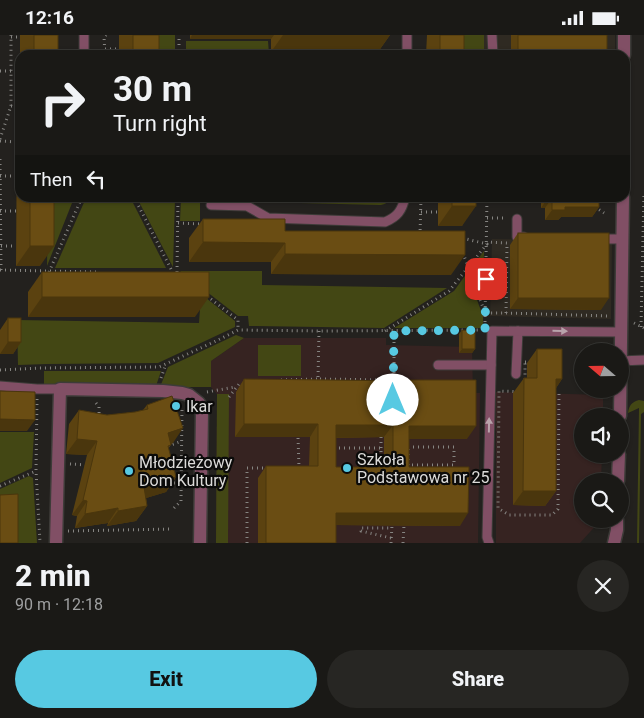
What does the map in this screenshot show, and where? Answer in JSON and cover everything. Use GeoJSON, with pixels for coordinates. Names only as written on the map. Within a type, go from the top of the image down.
{"type":"FeatureCollection","features":[{"type":"Feature","properties":{"kind":"street"},"geometry":{"type":"LineString","coordinates":[[624,35],[624,50]]}},
{"type":"Feature","properties":{"kind":"street"},"geometry":{"type":"LineString","coordinates":[[620,343],[623,202]]}},
{"type":"Feature","properties":{"kind":"street"},"geometry":{"type":"LineString","coordinates":[[56,537],[60,389],[163,391],[189,395],[198,403],[202,413],[200,543]]}},
{"type":"Feature","properties":{"kind":"street"},"geometry":{"type":"LineString","coordinates":[[614,543],[617,528]]}},
{"type":"Feature","properties":{"kind":"lane"},"geometry":{"type":"LineString","coordinates":[[84,35],[84,50]]}},
{"type":"Feature","properties":{"kind":"lane"},"geometry":{"type":"LineString","coordinates":[[407,35],[407,50]]}},
{"type":"Feature","properties":{"kind":"lane"},"geometry":{"type":"LineString","coordinates":[[492,35],[492,50]]}},
{"type":"Feature","properties":{"kind":"lane"},"geometry":{"type":"LineString","coordinates":[[211,205],[247,207],[268,218],[385,222],[395,218],[404,202]]}},
{"type":"Feature","properties":{"kind":"lane"},"geometry":{"type":"LineString","coordinates":[[518,219],[517,237],[536,237]]}},
{"type":"Feature","properties":{"kind":"lane"},"geometry":{"type":"LineString","coordinates":[[584,238],[622,239]]}},
{"type":"Feature","properties":{"kind":"lane"},"geometry":{"type":"LineString","coordinates":[[490,543],[487,537],[492,331],[620,332]]}},
{"type":"Feature","properties":{"kind":"lane"},"geometry":{"type":"LineString","coordinates":[[516,374],[518,331]]}},
{"type":"Feature","properties":{"kind":"lane"},"geometry":{"type":"LineString","coordinates":[[629,361],[644,360]]}},
{"type":"Feature","properties":{"kind":"lane"},"geometry":{"type":"LineString","coordinates":[[438,365],[491,365]]}},
{"type":"Feature","properties":{"kind":"lane"},"geometry":{"type":"LineString","coordinates":[[0,386],[60,389]]}},
{"type":"Feature","properties":{"kind":"path"},"geometry":{"type":"LineString","coordinates":[[106,35],[104,37],[104,49],[119,49]]}},
{"type":"Feature","properties":{"kind":"path"},"geometry":{"type":"LineString","coordinates":[[178,50],[179,35]]}},
{"type":"Feature","properties":{"kind":"path"},"geometry":{"type":"LineString","coordinates":[[15,142],[0,140],[11,106],[11,36],[21,37]]}},
{"type":"Feature","properties":{"kind":"path"},"geometry":{"type":"LineString","coordinates":[[0,71],[15,71]]}},
{"type":"Feature","properties":{"kind":"path"},"geometry":{"type":"LineString","coordinates":[[0,159],[0,270],[100,272]]}},
{"type":"Feature","properties":{"kind":"path"},"geometry":{"type":"LineString","coordinates":[[0,176],[15,177]]}},
{"type":"Feature","properties":{"kind":"path"},"geometry":{"type":"LineString","coordinates":[[642,327],[644,192]]}},
{"type":"Feature","properties":{"kind":"path"},"geometry":{"type":"LineString","coordinates":[[51,278],[50,272],[80,202]]}},
{"type":"Feature","properties":{"kind":"path"},"geometry":{"type":"LineString","coordinates":[[137,202],[173,273],[172,282]]}},
{"type":"Feature","properties":{"kind":"path"},"geometry":{"type":"LineString","coordinates":[[163,273],[177,272],[178,202]]}},
{"type":"Feature","properties":{"kind":"path"},"geometry":{"type":"LineString","coordinates":[[420,236],[421,202]]}},
{"type":"Feature","properties":{"kind":"path"},"geometry":{"type":"LineString","coordinates":[[0,369],[159,367],[238,330],[485,330],[487,202]]}},
{"type":"Feature","properties":{"kind":"path"},"geometry":{"type":"LineString","coordinates":[[592,205],[604,213]]}},
{"type":"Feature","properties":{"kind":"path"},"geometry":{"type":"LineString","coordinates":[[0,211],[16,211]]}},
{"type":"Feature","properties":{"kind":"path"},"geometry":{"type":"LineString","coordinates":[[420,212],[438,212]]}},
{"type":"Feature","properties":{"kind":"path"},"geometry":{"type":"LineString","coordinates":[[487,218],[503,218]]}},
{"type":"Feature","properties":{"kind":"path"},"geometry":{"type":"LineString","coordinates":[[384,331],[449,291],[487,243]]}},
{"type":"Feature","properties":{"kind":"path"},"geometry":{"type":"LineString","coordinates":[[487,243],[507,243],[508,306],[506,313]]}},
{"type":"Feature","properties":{"kind":"path"},"geometry":{"type":"LineString","coordinates":[[0,246],[16,246]]}},
{"type":"Feature","properties":{"kind":"path"},"geometry":{"type":"LineString","coordinates":[[462,252],[485,313]]}},
{"type":"Feature","properties":{"kind":"path"},"geometry":{"type":"LineString","coordinates":[[200,290],[238,320],[238,330]]}},
{"type":"Feature","properties":{"kind":"path"},"geometry":{"type":"LineString","coordinates":[[485,313],[621,316]]}},
{"type":"Feature","properties":{"kind":"path"},"geometry":{"type":"LineString","coordinates":[[318,381],[319,331]]}},
{"type":"Feature","properties":{"kind":"path"},"geometry":{"type":"LineString","coordinates":[[393,391],[394,331]]}},
{"type":"Feature","properties":{"kind":"path"},"geometry":{"type":"LineString","coordinates":[[526,362],[554,363],[554,393],[559,393],[558,509],[552,515],[509,515],[498,508],[498,457],[499,391],[525,392],[526,362]]}},
{"type":"Feature","properties":{"kind":"path"},"geometry":{"type":"LineString","coordinates":[[39,368],[36,471],[40,543]]}},
{"type":"Feature","properties":{"kind":"path"},"geometry":{"type":"LineString","coordinates":[[276,380],[282,378],[318,381],[393,382],[402,384]]}},
{"type":"Feature","properties":{"kind":"path"},"geometry":{"type":"LineString","coordinates":[[229,397],[239,384],[248,384]]}},
{"type":"Feature","properties":{"kind":"path"},"geometry":{"type":"LineString","coordinates":[[91,399],[96,401],[99,407],[99,422]]}},
{"type":"Feature","properties":{"kind":"path"},"geometry":{"type":"LineString","coordinates":[[174,508],[181,501],[182,401]]}},
{"type":"Feature","properties":{"kind":"path"},"geometry":{"type":"LineString","coordinates":[[290,468],[299,468],[298,437]]}},
{"type":"Feature","properties":{"kind":"path"},"geometry":{"type":"LineString","coordinates":[[381,437],[381,448],[381,470],[334,470],[334,449],[381,448]]}},
{"type":"Feature","properties":{"kind":"path"},"geometry":{"type":"LineString","coordinates":[[407,439],[408,465],[454,465],[454,447],[408,447]]}},
{"type":"Feature","properties":{"kind":"path"},"geometry":{"type":"LineString","coordinates":[[163,448],[182,441]]}},
{"type":"Feature","properties":{"kind":"path"},"geometry":{"type":"LineString","coordinates":[[247,543],[247,468],[273,468]]}},
{"type":"Feature","properties":{"kind":"path"},"geometry":{"type":"LineString","coordinates":[[0,487],[36,471]]}},
{"type":"Feature","properties":{"kind":"path"},"geometry":{"type":"LineString","coordinates":[[170,474],[172,483],[181,483]]}},
{"type":"Feature","properties":{"kind":"path"},"geometry":{"type":"LineString","coordinates":[[403,543],[404,525]]}},
{"type":"Feature","properties":{"kind":"path"},"geometry":{"type":"LineString","coordinates":[[391,538],[361,531],[361,528],[392,527],[391,543]]}},
{"type":"Feature","properties":{"kind":"path"},"geometry":{"type":"LineString","coordinates":[[56,537],[173,529]]}},
{"type":"Feature","properties":{"kind":"shaded area"},"geometry":{"type":"Polygon","coordinates":[[[484,35],[615,35],[615,50],[484,50],[484,35]]]}},
{"type":"Feature","properties":{"kind":"shaded area"},"geometry":{"type":"Polygon","coordinates":[[[492,239],[612,241],[611,319],[490,316],[492,239]]]}},
{"type":"Feature","properties":{"kind":"shaded area","name":"Szkoła Podstawowa nr 25"},"geometry":{"type":"Polygon","coordinates":[[[244,338],[386,338],[386,345],[472,347],[473,393],[480,393],[478,543],[216,543],[217,394],[211,387],[211,361],[244,338]]]}},
{"type":"Feature","properties":{"kind":"shaded area"},"geometry":{"type":"Polygon","coordinates":[[[496,392],[574,394],[574,398],[603,398],[603,408],[574,408],[574,463],[602,463],[601,473],[574,473],[574,528],[594,528],[580,543],[496,543],[496,392]]]}},
{"type":"Feature","properties":{"kind":"green space"},"geometry":{"type":"Polygon","coordinates":[[[150,35],[175,35],[175,50],[150,50],[150,35]]]}},
{"type":"Feature","properties":{"kind":"green space"},"geometry":{"type":"Polygon","coordinates":[[[461,35],[484,35],[484,50],[461,50],[461,35]]]}},
{"type":"Feature","properties":{"kind":"green space"},"geometry":{"type":"Polygon","coordinates":[[[186,41],[268,41],[269,50],[186,50],[186,41]]]}},
{"type":"Feature","properties":{"kind":"green space"},"geometry":{"type":"Polygon","coordinates":[[[48,202],[72,202],[47,266],[48,202]]]}},
{"type":"Feature","properties":{"kind":"green space"},"geometry":{"type":"Polygon","coordinates":[[[84,202],[133,202],[166,268],[55,268],[84,202]]]}},
{"type":"Feature","properties":{"kind":"green space"},"geometry":{"type":"Polygon","coordinates":[[[139,202],[175,202],[173,267],[139,202]]]}},
{"type":"Feature","properties":{"kind":"green space"},"geometry":{"type":"Polygon","coordinates":[[[181,202],[200,202],[200,221],[180,221],[181,202]]]}},
{"type":"Feature","properties":{"kind":"green space"},"geometry":{"type":"Polygon","coordinates":[[[261,202],[386,202],[379,205],[261,202]]]}},
{"type":"Feature","properties":{"kind":"green space"},"geometry":{"type":"Polygon","coordinates":[[[484,251],[483,299],[471,268],[484,251]]]}},
{"type":"Feature","properties":{"kind":"green space"},"geometry":{"type":"Polygon","coordinates":[[[180,271],[262,271],[262,285],[447,288],[384,328],[249,326],[248,316],[238,316],[180,271]]]}},
{"type":"Feature","properties":{"kind":"green space"},"geometry":{"type":"Polygon","coordinates":[[[467,273],[483,316],[483,328],[394,328],[454,291],[467,273]]]}},
{"type":"Feature","properties":{"kind":"green space"},"geometry":{"type":"Polygon","coordinates":[[[201,294],[235,321],[235,327],[158,363],[18,365],[17,320],[199,323],[201,294]]]}},
{"type":"Feature","properties":{"kind":"green space"},"geometry":{"type":"Polygon","coordinates":[[[236,335],[244,338],[211,361],[211,387],[160,387],[168,367],[236,335]]]}},
{"type":"Feature","properties":{"kind":"green space"},"geometry":{"type":"Polygon","coordinates":[[[258,345],[301,345],[301,376],[258,376],[258,345]]]}},
{"type":"Feature","properties":{"kind":"green space"},"geometry":{"type":"Polygon","coordinates":[[[44,371],[161,371],[156,386],[44,385],[44,371]]]}},
{"type":"Feature","properties":{"kind":"green space"},"geometry":{"type":"Polygon","coordinates":[[[217,394],[229,394],[228,543],[216,543],[217,394]]]}},
{"type":"Feature","properties":{"kind":"green space"},"geometry":{"type":"Polygon","coordinates":[[[644,401],[644,412],[641,414],[639,543],[637,543],[639,408],[629,413],[629,408],[634,402],[644,401]]]}},
{"type":"Feature","properties":{"kind":"green space"},"geometry":{"type":"Polygon","coordinates":[[[0,432],[34,432],[32,468],[0,483],[0,432]]]}},
{"type":"Feature","properties":{"kind":"green space"},"geometry":{"type":"Polygon","coordinates":[[[29,476],[33,478],[37,543],[6,543],[0,511],[0,489],[29,476]]]}},
{"type":"Feature","properties":{"kind":"building"},"geometry":{"type":"Polygon","coordinates":[[[34,35],[58,35],[58,50],[34,50],[34,35]]]}},
{"type":"Feature","properties":{"kind":"building"},"geometry":{"type":"Polygon","coordinates":[[[133,35],[159,35],[159,50],[133,50],[133,35]]]}},
{"type":"Feature","properties":{"kind":"building"},"geometry":{"type":"Polygon","coordinates":[[[440,35],[464,35],[464,50],[440,50],[440,35]]]}},
{"type":"Feature","properties":{"kind":"building"},"geometry":{"type":"Polygon","coordinates":[[[518,35],[607,35],[607,50],[518,50],[518,35]]]}},
{"type":"Feature","properties":{"kind":"building"},"geometry":{"type":"Polygon","coordinates":[[[30,202],[54,202],[54,246],[30,246],[30,202]]]}},
{"type":"Feature","properties":{"kind":"building"},"geometry":{"type":"Polygon","coordinates":[[[452,202],[476,202],[476,206],[452,206],[452,202]]]}},
{"type":"Feature","properties":{"kind":"building"},"geometry":{"type":"Polygon","coordinates":[[[552,202],[599,202],[599,207],[565,207],[565,210],[552,210],[552,202]]]}},
{"type":"Feature","properties":{"kind":"building"},"geometry":{"type":"Polygon","coordinates":[[[203,219],[285,219],[285,231],[465,231],[465,255],[285,254],[285,243],[203,242],[203,219]]]}},
{"type":"Feature","properties":{"kind":"building"},"geometry":{"type":"Polygon","coordinates":[[[518,233],[609,233],[609,298],[518,298],[518,233]]]}},
{"type":"Feature","properties":{"kind":"building"},"geometry":{"type":"Polygon","coordinates":[[[42,272],[209,272],[209,297],[42,297],[42,272]]]}},
{"type":"Feature","properties":{"kind":"building"},"geometry":{"type":"Polygon","coordinates":[[[8,318],[21,318],[21,342],[8,342],[8,318]]]}},
{"type":"Feature","properties":{"kind":"building"},"geometry":{"type":"Polygon","coordinates":[[[462,330],[475,331],[475,349],[462,349],[462,330]]]}},
{"type":"Feature","properties":{"kind":"building"},"geometry":{"type":"Polygon","coordinates":[[[537,349],[562,349],[562,379],[556,379],[556,491],[523,491],[524,378],[537,378],[537,349]]]}},
{"type":"Feature","properties":{"kind":"building"},"geometry":{"type":"Polygon","coordinates":[[[244,379],[476,380],[476,426],[409,426],[409,467],[469,467],[468,513],[336,513],[336,543],[266,543],[266,466],[318,466],[318,424],[244,424],[244,379]],[[336,425],[336,467],[393,467],[393,425],[336,425]]]}},
{"type":"Feature","properties":{"kind":"building"},"geometry":{"type":"Polygon","coordinates":[[[0,391],[35,392],[35,420],[0,419],[0,391]]]}},
{"type":"Feature","properties":{"kind":"building"},"geometry":{"type":"Polygon","coordinates":[[[172,396],[183,428],[168,433],[171,445],[168,446],[176,477],[144,487],[147,506],[118,511],[118,508],[85,514],[87,501],[83,500],[97,441],[77,439],[79,410],[107,415],[135,412],[148,409],[147,405],[172,396]]]}},
{"type":"Feature","properties":{"kind":"building"},"geometry":{"type":"Polygon","coordinates":[[[18,494],[18,543],[0,543],[0,495],[18,494]]]}},
{"type":"Feature","properties":{"kind":"place","name":"Ikar"},"geometry":{"type":"Point","coordinates":[176,406]}},
{"type":"Feature","properties":{"kind":"place","name":"Szkoła Podstawowa nr 25"},"geometry":{"type":"Point","coordinates":[347,468]}},
{"type":"Feature","properties":{"kind":"place","name":"Młodzieżowy Dom Kultury"},"geometry":{"type":"Point","coordinates":[129,471]}},
{"type":"Feature","properties":{"kind":"route"},"geometry":{"type":"LineString","coordinates":[[393,400],[394,331],[485,330],[486,279]]}}]}
